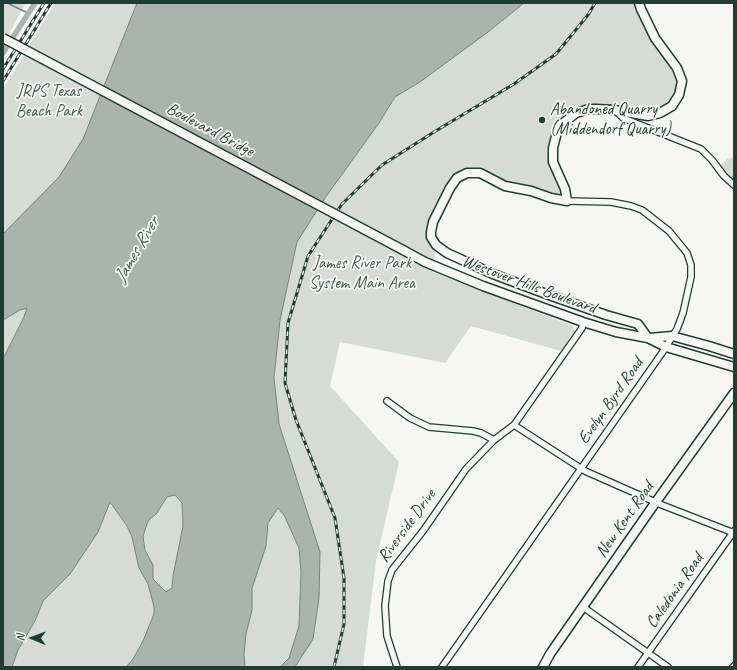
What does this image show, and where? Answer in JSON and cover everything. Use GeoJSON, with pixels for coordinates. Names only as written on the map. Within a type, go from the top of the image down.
{"type":"FeatureCollection","features":[{"type":"Feature","properties":{"kind":"street"},"geometry":{"type":"LineString","coordinates":[[566,201],[565,190],[553,162],[553,148],[557,132],[562,124],[576,113],[590,109],[614,110],[648,116],[660,113],[672,106],[679,95],[682,81],[677,68],[655,38],[639,3]]}},
{"type":"Feature","properties":{"kind":"street","name":"Boulevard Bridge"},"geometry":{"type":"LineString","coordinates":[[3,38],[403,250]]}},
{"type":"Feature","properties":{"kind":"street"},"geometry":{"type":"LineString","coordinates":[[614,110],[623,118],[701,149],[712,160],[724,176],[734,185]]}},
{"type":"Feature","properties":{"kind":"street","name":"Westover Hills Boulevard"},"geometry":{"type":"LineString","coordinates":[[566,201],[551,198],[531,191],[505,186],[480,173],[472,172],[463,174],[457,178],[450,188],[433,222],[431,237],[436,245],[447,253],[493,274],[606,315],[638,324],[648,338],[666,347],[734,367]]}},
{"type":"Feature","properties":{"kind":"street","name":"Evelyn Byrd Road"},"geometry":{"type":"LineString","coordinates":[[444,667],[666,347],[677,329],[683,313],[691,277],[691,265],[686,253],[669,231],[642,210],[631,206],[611,202],[566,201]]}},
{"type":"Feature","properties":{"kind":"street","name":"Westover Hills Boulevard"},"geometry":{"type":"LineString","coordinates":[[403,250],[425,262],[483,286],[584,322],[616,332],[648,338],[672,336],[734,354]]}},
{"type":"Feature","properties":{"kind":"street","name":"Riverside Drive"},"geometry":{"type":"LineString","coordinates":[[397,667],[387,636],[385,606],[388,581],[392,570],[423,531],[466,470],[494,440],[514,425],[582,328],[584,322]]}},
{"type":"Feature","properties":{"kind":"street","name":"New Kent Road"},"geometry":{"type":"LineString","coordinates":[[543,667],[656,502],[734,393]]}},
{"type":"Feature","properties":{"kind":"street"},"geometry":{"type":"LineString","coordinates":[[387,401],[410,418],[424,426],[438,429],[473,431],[481,433],[494,440]]}},
{"type":"Feature","properties":{"kind":"street"},"geometry":{"type":"LineString","coordinates":[[514,425],[581,469],[656,502],[734,532]]}},
{"type":"Feature","properties":{"kind":"street","name":"Caledonia Road"},"geometry":{"type":"LineString","coordinates":[[638,667],[734,532]]}},
{"type":"Feature","properties":{"kind":"street"},"geometry":{"type":"LineString","coordinates":[[583,607],[668,667]]}},
{"type":"Feature","properties":{"kind":"green space"},"geometry":{"type":"Polygon","coordinates":[[[3,3],[26,3],[6,39],[3,37],[3,3]]]}},
{"type":"Feature","properties":{"kind":"green space","name":"JRPS Texas Beach Park"},"geometry":{"type":"Polygon","coordinates":[[[55,3],[137,3],[83,139],[59,177],[3,234],[3,89],[55,3]]]}},
{"type":"Feature","properties":{"kind":"green space","name":"James River Park System Main Area"},"geometry":{"type":"Polygon","coordinates":[[[524,3],[639,3],[641,9],[677,68],[679,95],[660,113],[604,109],[568,118],[553,148],[567,201],[557,200],[484,175],[463,174],[433,222],[436,245],[433,272],[573,326],[574,331],[561,351],[471,326],[445,363],[340,342],[330,386],[399,462],[376,561],[363,667],[295,667],[313,639],[319,598],[320,552],[279,424],[274,378],[280,320],[297,242],[325,198],[379,123],[395,97],[420,82],[488,32],[524,3]]]}},
{"type":"Feature","properties":{"kind":"green space"},"geometry":{"type":"Polygon","coordinates":[[[734,157],[734,184],[718,168],[727,159],[734,157]]]}},
{"type":"Feature","properties":{"kind":"green space"},"geometry":{"type":"Polygon","coordinates":[[[27,307],[24,317],[3,359],[3,320],[27,307]]]}},
{"type":"Feature","properties":{"kind":"green space"},"geometry":{"type":"Polygon","coordinates":[[[175,495],[182,503],[183,526],[172,588],[166,592],[153,579],[153,565],[145,549],[143,536],[148,521],[157,513],[167,497],[175,495]]]}},
{"type":"Feature","properties":{"kind":"green space"},"geometry":{"type":"Polygon","coordinates":[[[109,502],[127,526],[132,537],[139,568],[148,584],[154,607],[154,614],[143,641],[133,659],[126,667],[12,667],[18,650],[35,621],[43,601],[70,574],[98,532],[109,502]]]}},
{"type":"Feature","properties":{"kind":"green space"},"geometry":{"type":"Polygon","coordinates":[[[278,508],[284,515],[299,548],[301,572],[299,626],[289,658],[280,667],[245,667],[244,654],[246,633],[252,610],[252,588],[266,546],[268,523],[278,508]]]}},
{"type":"Feature","properties":{"kind":"water","name":"James River"},"geometry":{"type":"Polygon","coordinates":[[[137,3],[524,3],[488,32],[420,82],[395,97],[379,123],[325,198],[297,242],[280,320],[274,378],[279,424],[320,552],[319,598],[313,639],[295,667],[280,667],[289,658],[299,626],[301,572],[299,548],[284,515],[278,508],[268,523],[266,546],[252,588],[252,610],[246,634],[244,654],[245,667],[126,667],[133,659],[143,641],[154,614],[154,607],[148,584],[139,568],[132,537],[127,526],[110,502],[98,532],[70,574],[43,601],[35,621],[18,650],[12,667],[3,667],[3,359],[27,308],[20,310],[3,320],[3,234],[59,177],[83,139],[137,3]],[[175,495],[167,497],[157,513],[148,521],[143,536],[145,550],[153,565],[153,579],[166,592],[172,588],[183,526],[182,503],[175,495]]]}},
{"type":"Feature","properties":{"kind":"waterway"},"geometry":{"type":"LineString","coordinates":[[3,53],[35,3]]}},
{"type":"Feature","properties":{"kind":"waterway"},"geometry":{"type":"LineString","coordinates":[[9,4],[28,13]]}},
{"type":"Feature","properties":{"kind":"railway"},"geometry":{"type":"LineString","coordinates":[[3,69],[44,3]]}},
{"type":"Feature","properties":{"kind":"railway"},"geometry":{"type":"LineString","coordinates":[[3,81],[51,3]]}},
{"type":"Feature","properties":{"kind":"railway"},"geometry":{"type":"LineString","coordinates":[[334,667],[344,624],[344,578],[335,518],[296,420],[285,383],[288,323],[308,256],[342,204],[382,165],[514,84],[556,54],[588,15],[595,3]]}},
{"type":"Feature","properties":{"kind":"place","name":"Abandoned Quarry (Middendorf Quarry)"},"geometry":{"type":"Point","coordinates":[542,120]}}]}
